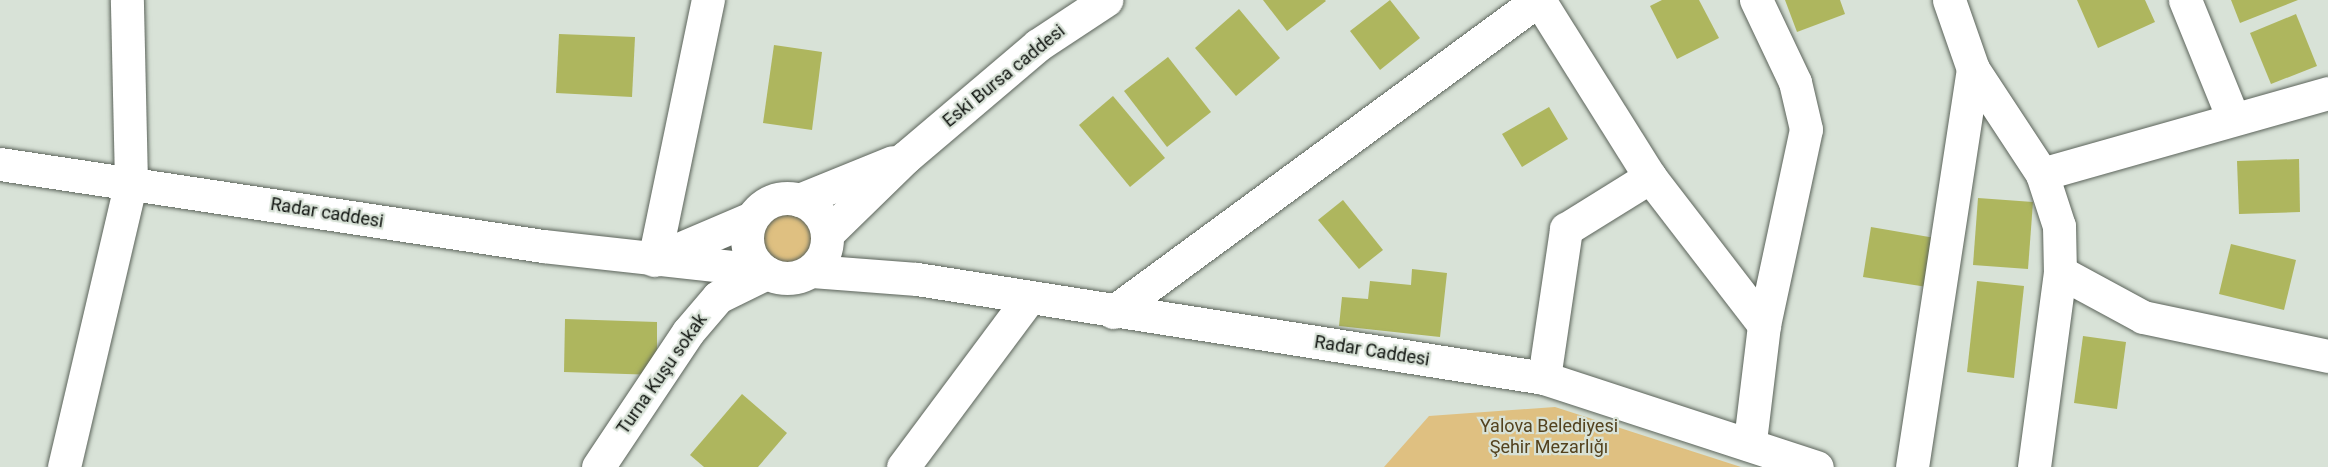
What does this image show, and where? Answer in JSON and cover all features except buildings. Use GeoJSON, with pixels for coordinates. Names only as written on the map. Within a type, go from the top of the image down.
{"type":"FeatureCollection","features":[{"type":"Feature","properties":{"kind":"street"},"geometry":{"type":"LineString","coordinates":[[64,467],[131,182],[127,0]]}},
{"type":"Feature","properties":{"kind":"street"},"geometry":{"type":"LineString","coordinates":[[654,260],[708,0]]}},
{"type":"Feature","properties":{"kind":"street","name":"Eski Bursa caddesi"},"geometry":{"type":"LineString","coordinates":[[827,236],[906,157],[1038,45],[1106,0]]}},
{"type":"Feature","properties":{"kind":"street"},"geometry":{"type":"LineString","coordinates":[[1113,312],[1538,0],[1650,177],[1764,325]]}},
{"type":"Feature","properties":{"kind":"street"},"geometry":{"type":"LineString","coordinates":[[1750,441],[1764,325],[1806,129],[1796,82],[1756,0]]}},
{"type":"Feature","properties":{"kind":"street"},"geometry":{"type":"LineString","coordinates":[[1949,0],[1973,69],[2042,174],[2059,226],[2060,272],[2034,467]]}},
{"type":"Feature","properties":{"kind":"street"},"geometry":{"type":"LineString","coordinates":[[2185,0],[2233,118]]}},
{"type":"Feature","properties":{"kind":"street"},"geometry":{"type":"LineString","coordinates":[[1912,467],[1973,69]]}},
{"type":"Feature","properties":{"kind":"street"},"geometry":{"type":"LineString","coordinates":[[2042,174],[2233,118],[2328,93]]}},
{"type":"Feature","properties":{"kind":"street","name":"Eski Bursa caddesi"},"geometry":{"type":"LineString","coordinates":[[799,200],[906,157]]}},
{"type":"Feature","properties":{"kind":"street","name":"Radar caddesi"},"geometry":{"type":"LineString","coordinates":[[0,164],[654,260],[764,271]]}},
{"type":"Feature","properties":{"kind":"street"},"geometry":{"type":"LineString","coordinates":[[1544,378],[1566,230],[1650,177]]}},
{"type":"Feature","properties":{"kind":"street"},"geometry":{"type":"LineString","coordinates":[[654,260],[752,218],[767,203],[799,200],[816,209],[827,236],[812,271],[786,279],[764,271],[748,248],[752,218]]}},
{"type":"Feature","properties":{"kind":"street","name":"Radar Caddesi"},"geometry":{"type":"LineString","coordinates":[[827,236],[917,279]]}},
{"type":"Feature","properties":{"kind":"street","name":"Turna Kuşu sokak"},"geometry":{"type":"LineString","coordinates":[[598,467],[688,332],[718,297],[764,271]]}},
{"type":"Feature","properties":{"kind":"street","name":"Radar Caddesi"},"geometry":{"type":"LineString","coordinates":[[812,271],[917,279],[1028,299],[1544,378],[1750,441],[1817,467]]}},
{"type":"Feature","properties":{"kind":"street"},"geometry":{"type":"LineString","coordinates":[[2060,272],[2143,317],[2328,356]]}},
{"type":"Feature","properties":{"kind":"street"},"geometry":{"type":"LineString","coordinates":[[903,467],[1028,299]]}},
{"type":"Feature","properties":{"kind":"green space"},"geometry":{"type":"Polygon","coordinates":[[[786,213],[796,215],[804,221],[810,229],[812,239],[810,249],[804,257],[796,263],[786,265],[776,263],[768,257],[762,249],[760,239],[762,229],[768,221],[776,215],[786,213]]]}},
{"type":"Feature","properties":{"kind":"green space","name":"Yalova Belediyesi Şehir Mezarlığı"},"geometry":{"type":"Polygon","coordinates":[[[1555,407],[1741,467],[1384,467],[1429,416],[1555,407]]]}}]}
